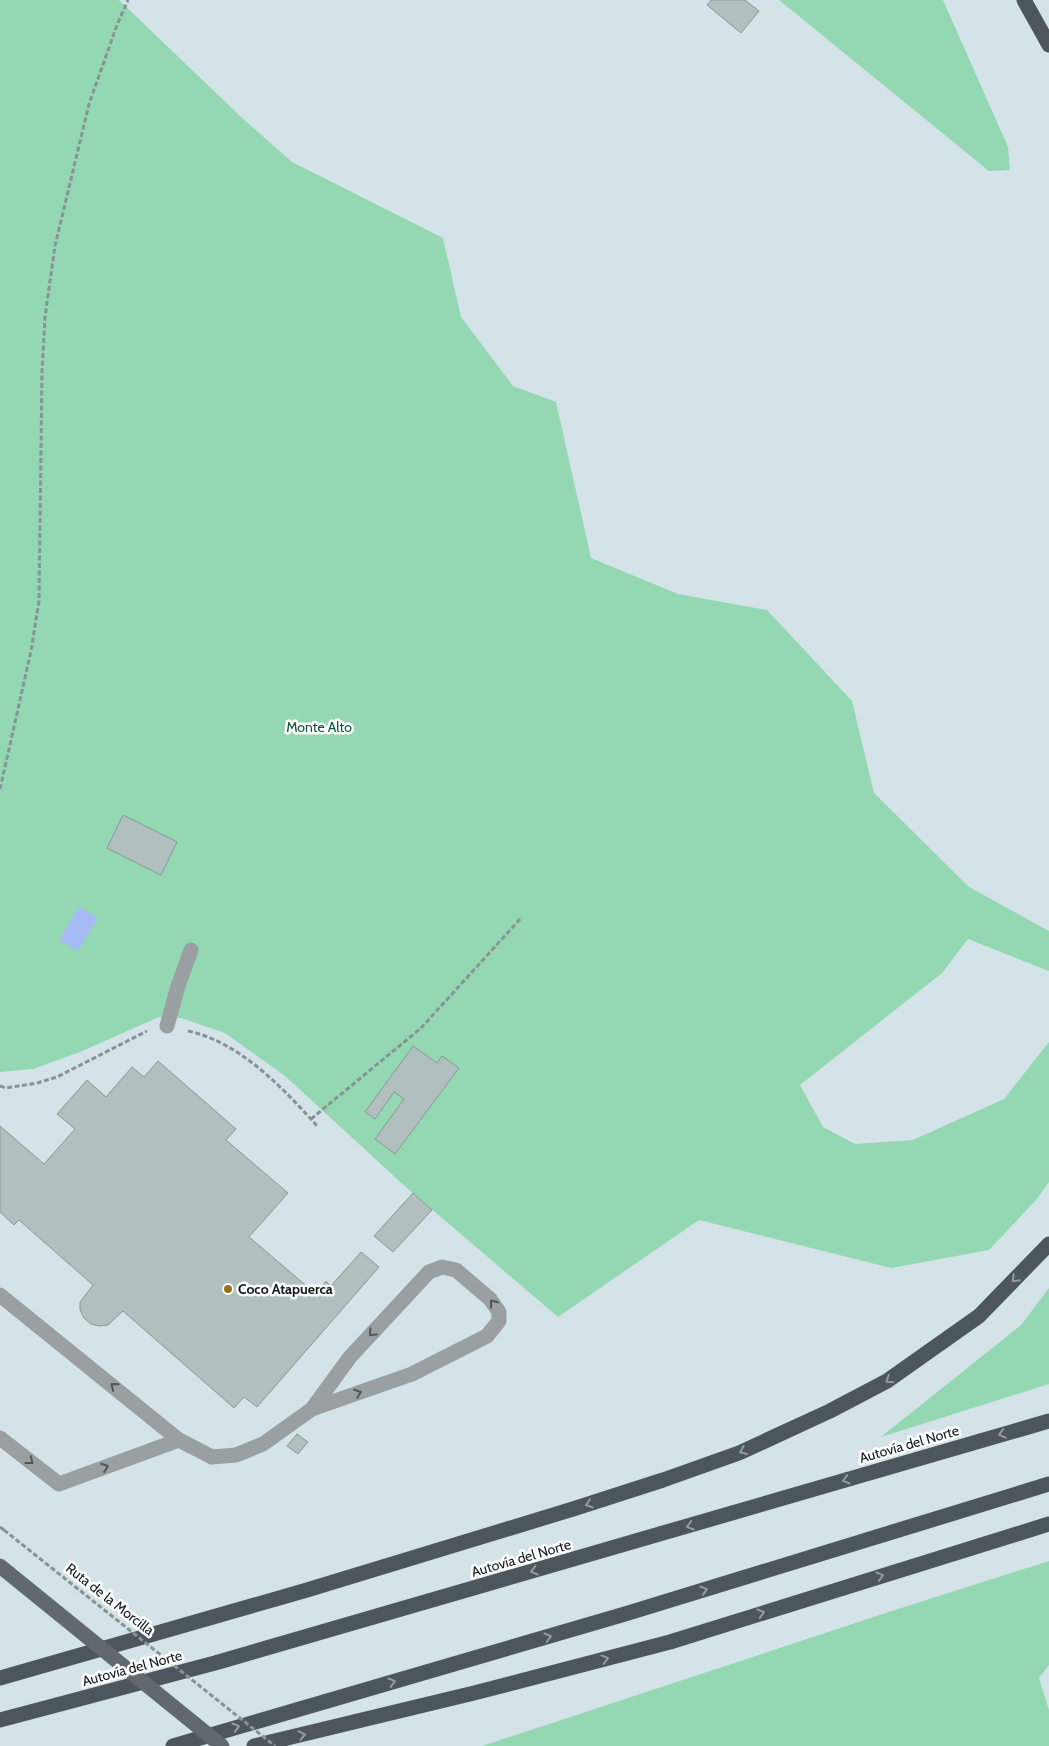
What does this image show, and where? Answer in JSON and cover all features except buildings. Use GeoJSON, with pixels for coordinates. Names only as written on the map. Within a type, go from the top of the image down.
{"type":"FeatureCollection","features":[{"type":"Feature","properties":{"kind":"highway"},"geometry":{"type":"LineString","coordinates":[[1024,0],[1049,45]]}},
{"type":"Feature","properties":{"kind":"highway"},"geometry":{"type":"LineString","coordinates":[[0,1678],[307,1590],[618,1494],[739,1453],[830,1412],[887,1382],[979,1316],[1049,1244]]}},
{"type":"Feature","properties":{"kind":"highway","name":"Autovía del Norte"},"geometry":{"type":"LineString","coordinates":[[0,1720],[214,1663],[1049,1421]]}},
{"type":"Feature","properties":{"kind":"highway"},"geometry":{"type":"LineString","coordinates":[[173,1746],[625,1614],[1049,1484]]}},
{"type":"Feature","properties":{"kind":"highway"},"geometry":{"type":"LineString","coordinates":[[254,1746],[474,1693],[670,1642],[1049,1524]]}},
{"type":"Feature","properties":{"kind":"main road"},"geometry":{"type":"LineString","coordinates":[[0,1566],[222,1746]]}},
{"type":"Feature","properties":{"kind":"lane"},"geometry":{"type":"LineString","coordinates":[[167,1026],[178,986],[191,950]]}},
{"type":"Feature","properties":{"kind":"lane"},"geometry":{"type":"LineString","coordinates":[[0,1295],[179,1440],[212,1456],[236,1455],[263,1444],[312,1409],[412,1374],[486,1336],[499,1321],[499,1312],[490,1299],[456,1270],[442,1267],[429,1272],[350,1357],[312,1409]]}},
{"type":"Feature","properties":{"kind":"lane"},"geometry":{"type":"LineString","coordinates":[[2,1443],[59,1484],[179,1440]]}},
{"type":"Feature","properties":{"kind":"path"},"geometry":{"type":"LineString","coordinates":[[0,789],[32,651],[39,601],[42,372],[45,317],[55,246],[89,104],[117,25],[128,0]]}},
{"type":"Feature","properties":{"kind":"path"},"geometry":{"type":"LineString","coordinates":[[311,1119],[421,1028],[522,917]]}},
{"type":"Feature","properties":{"kind":"path"},"geometry":{"type":"LineString","coordinates":[[0,1086],[6,1088],[37,1083],[57,1077],[160,1025],[203,1034],[239,1054],[274,1080],[318,1127]]}},
{"type":"Feature","properties":{"kind":"path","name":"Ruta de la Morcilla"},"geometry":{"type":"LineString","coordinates":[[0,1527],[275,1746]]}},
{"type":"Feature","properties":{"kind":"green space","name":"Monte Alto"},"geometry":{"type":"Polygon","coordinates":[[[0,0],[119,0],[240,116],[292,162],[443,238],[461,317],[513,386],[556,402],[591,558],[678,594],[767,610],[852,701],[874,793],[969,887],[1049,931],[1049,971],[968,939],[942,973],[800,1085],[823,1127],[855,1144],[913,1140],[1004,1099],[1049,1042],[1049,1182],[1036,1200],[989,1250],[891,1268],[699,1220],[558,1317],[408,1189],[285,1076],[225,1033],[181,1018],[159,1017],[80,1052],[33,1069],[0,1072],[0,0]]]}},
{"type":"Feature","properties":{"kind":"green space"},"geometry":{"type":"Polygon","coordinates":[[[779,0],[943,0],[1008,147],[1010,170],[989,171],[779,0]]]}},
{"type":"Feature","properties":{"kind":"green space"},"geometry":{"type":"Polygon","coordinates":[[[1049,1288],[1049,1384],[881,1437],[1021,1325],[1049,1288]]]}},
{"type":"Feature","properties":{"kind":"green space"},"geometry":{"type":"Polygon","coordinates":[[[1049,1561],[1049,1665],[1039,1678],[1049,1710],[1049,1746],[482,1746],[895,1610],[1049,1561]]]}},
{"type":"Feature","properties":{"kind":"water"},"geometry":{"type":"Polygon","coordinates":[[[79,907],[98,918],[78,951],[59,940],[79,907]]]}},
{"type":"Feature","properties":{"kind":"place","name":"Coco Atapuerca"},"geometry":{"type":"Point","coordinates":[228,1289]}}]}
